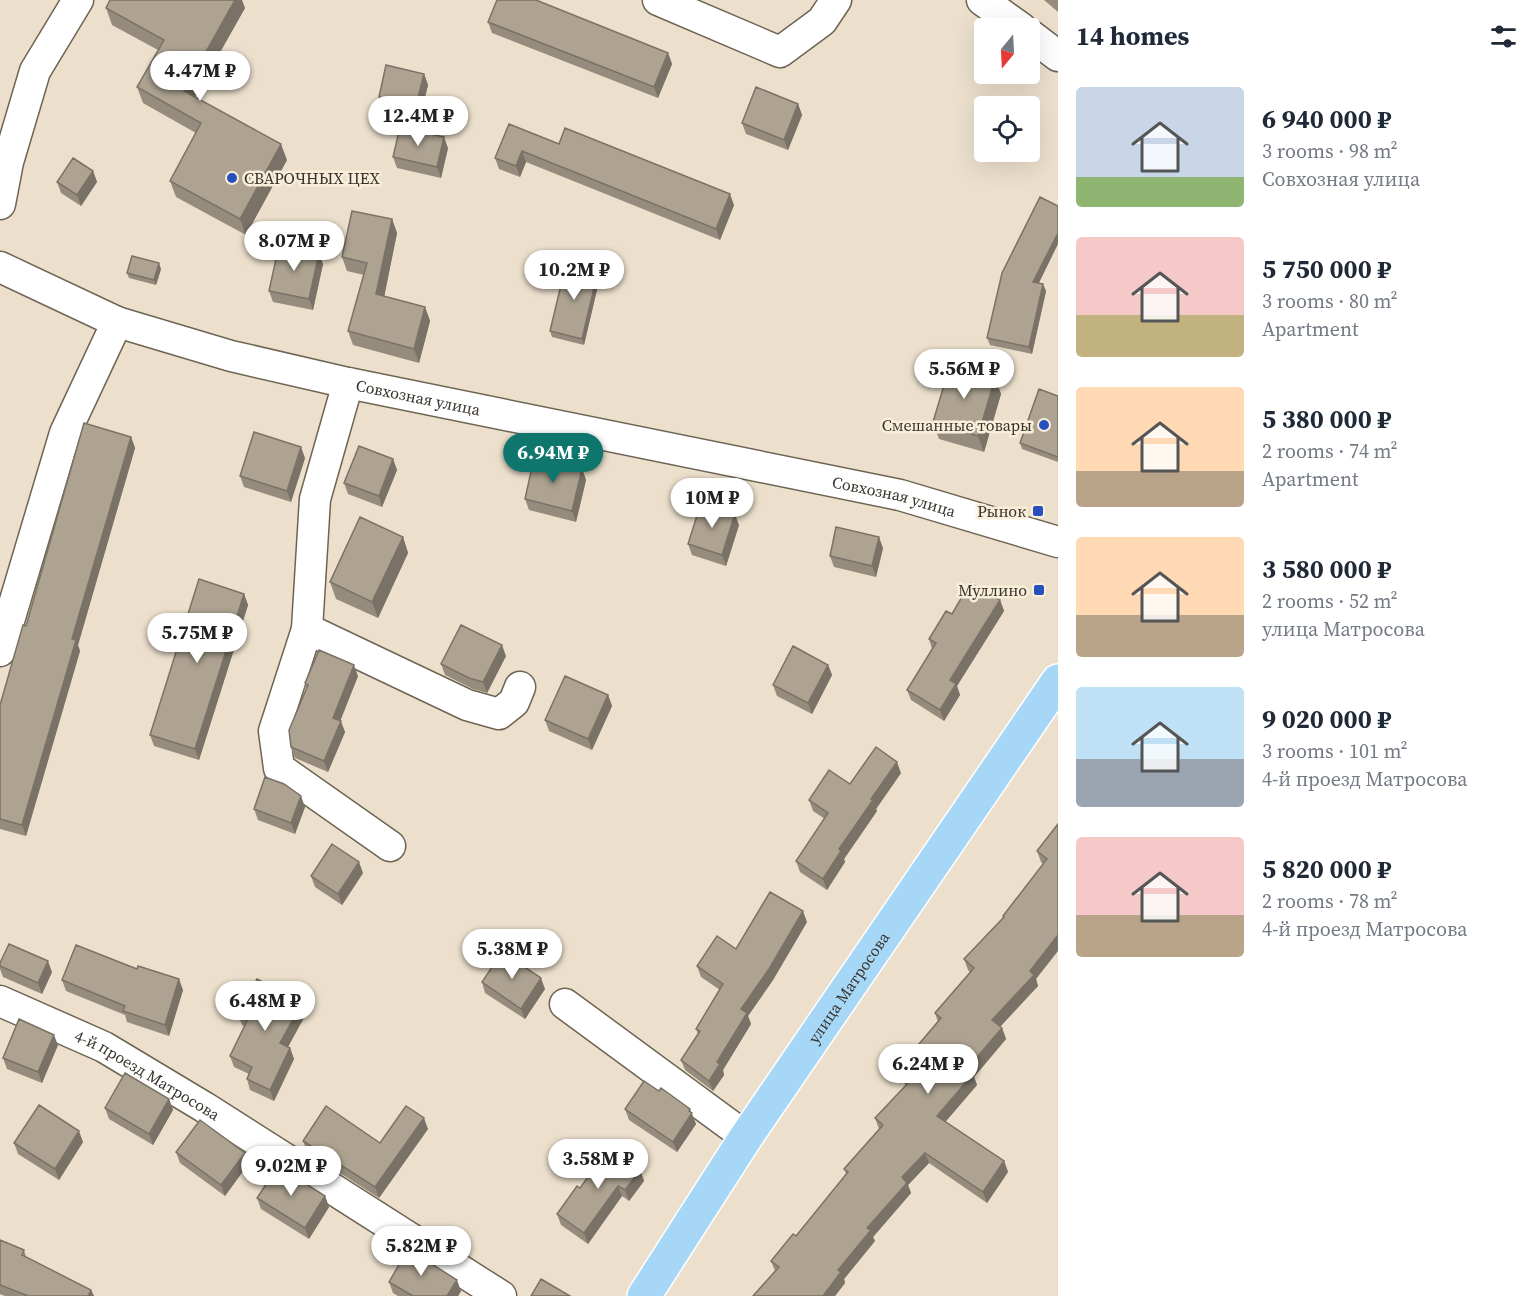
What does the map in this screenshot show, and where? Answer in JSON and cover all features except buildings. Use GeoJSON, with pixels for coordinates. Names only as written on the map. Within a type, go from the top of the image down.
{"type":"FeatureCollection","features":[{"type":"Feature","properties":{"kind":"main road","name":"улица Матросова"},"geometry":{"type":"LineString","coordinates":[[644,1296],[746,1137],[1058,681]]}},
{"type":"Feature","properties":{"kind":"street"},"geometry":{"type":"LineString","coordinates":[[0,204],[8,162],[35,70],[78,0]]}},
{"type":"Feature","properties":{"kind":"street"},"geometry":{"type":"LineString","coordinates":[[658,0],[780,52],[822,21],[836,0]]}},
{"type":"Feature","properties":{"kind":"street"},"geometry":{"type":"LineString","coordinates":[[982,0],[1007,18]]}},
{"type":"Feature","properties":{"kind":"street"},"geometry":{"type":"LineString","coordinates":[[1040,42],[1058,56]]}},
{"type":"Feature","properties":{"kind":"street","name":"Совхозная улица"},"geometry":{"type":"LineString","coordinates":[[0,267],[117,322],[231,356],[348,383],[900,495],[1058,542]]}},
{"type":"Feature","properties":{"kind":"street"},"geometry":{"type":"LineString","coordinates":[[0,651],[65,432],[117,322]]}},
{"type":"Feature","properties":{"kind":"street"},"geometry":{"type":"LineString","coordinates":[[348,383],[315,499],[307,629],[274,731],[279,768],[390,846]]}},
{"type":"Feature","properties":{"kind":"street"},"geometry":{"type":"LineString","coordinates":[[307,629],[467,705],[499,714],[514,702],[520,687]]}},
{"type":"Feature","properties":{"kind":"street","name":"4-й проезд Матросова"},"geometry":{"type":"LineString","coordinates":[[0,1001],[114,1053],[204,1107],[501,1296]]}},
{"type":"Feature","properties":{"kind":"street"},"geometry":{"type":"LineString","coordinates":[[565,1004],[746,1137]]}},
{"type":"Feature","properties":{"kind":"place","name":"СВАРОЧНЫХ ЦЕХ"},"geometry":{"type":"Point","coordinates":[232,178]}},
{"type":"Feature","properties":{"kind":"place","name":"Смешанные товары"},"geometry":{"type":"Point","coordinates":[1044,425]}},
{"type":"Feature","properties":{"kind":"place","name":"Рынок"},"geometry":{"type":"Point","coordinates":[1038,511]}},
{"type":"Feature","properties":{"kind":"place","name":"Муллино"},"geometry":{"type":"Point","coordinates":[1039,590]}}]}
